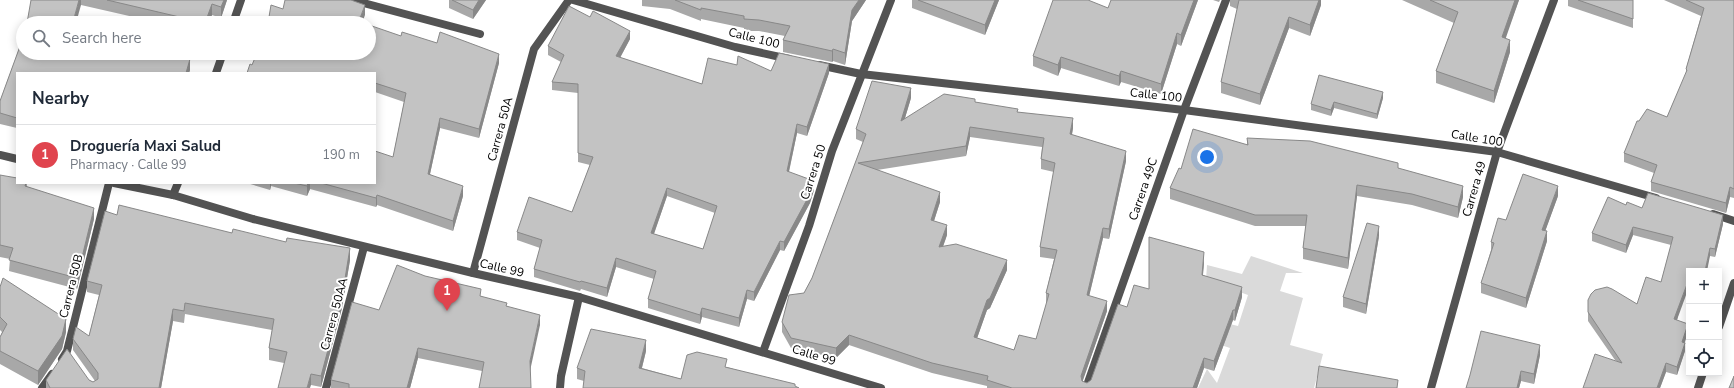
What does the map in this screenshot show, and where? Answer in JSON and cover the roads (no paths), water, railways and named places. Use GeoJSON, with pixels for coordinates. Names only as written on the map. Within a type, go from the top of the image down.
{"type":"FeatureCollection","features":[{"type":"Feature","properties":{"kind":"street"},"geometry":{"type":"LineString","coordinates":[[235,16],[241,0]]}},
{"type":"Feature","properties":{"kind":"street"},"geometry":{"type":"LineString","coordinates":[[352,0],[480,34]]}},
{"type":"Feature","properties":{"kind":"street","name":"Carrera 50A"},"geometry":{"type":"LineString","coordinates":[[473,273],[534,49],[569,0]]}},
{"type":"Feature","properties":{"kind":"street","name":"Calle 100"},"geometry":{"type":"LineString","coordinates":[[573,0],[735,47],[794,60]]}},
{"type":"Feature","properties":{"kind":"street","name":"Carrera 50"},"geometry":{"type":"LineString","coordinates":[[763,352],[861,74],[891,0]]}},
{"type":"Feature","properties":{"kind":"street","name":"Carrera 49C"},"geometry":{"type":"LineString","coordinates":[[1086,388],[1184,110],[1226,0]]}},
{"type":"Feature","properties":{"kind":"street","name":"Carrera 49"},"geometry":{"type":"LineString","coordinates":[[1431,388],[1497,152],[1554,0]]}},
{"type":"Feature","properties":{"kind":"street"},"geometry":{"type":"LineString","coordinates":[[216,72],[221,60]]}},
{"type":"Feature","properties":{"kind":"street","name":"Calle 100"},"geometry":{"type":"LineString","coordinates":[[809,63],[861,74],[1184,110],[1497,152],[1665,201]]}},
{"type":"Feature","properties":{"kind":"street"},"geometry":{"type":"LineString","coordinates":[[0,154],[16,159]]}},
{"type":"Feature","properties":{"kind":"street","name":"Carrera 50B"},"geometry":{"type":"LineString","coordinates":[[42,388],[57,367],[69,354],[109,184]]}},
{"type":"Feature","properties":{"kind":"street","name":"Calle 99"},"geometry":{"type":"LineString","coordinates":[[119,184],[173,195],[253,219],[364,247],[579,297],[881,388]]}},
{"type":"Feature","properties":{"kind":"street"},"geometry":{"type":"LineString","coordinates":[[173,195],[178,184]]}},
{"type":"Feature","properties":{"kind":"street"},"geometry":{"type":"LineString","coordinates":[[1703,212],[1734,221]]}},
{"type":"Feature","properties":{"kind":"street","name":"Carrera 50AA"},"geometry":{"type":"LineString","coordinates":[[326,388],[364,247]]}},
{"type":"Feature","properties":{"kind":"street"},"geometry":{"type":"LineString","coordinates":[[1722,318],[1734,283]]}},
{"type":"Feature","properties":{"kind":"street"},"geometry":{"type":"LineString","coordinates":[[560,388],[561,376],[579,297]]}},
{"type":"Feature","properties":{"kind":"street"},"geometry":{"type":"LineString","coordinates":[[1698,388],[1702,376]]}},
{"type":"Feature","properties":{"kind":"place","name":"Droguería Maxi Salud"},"geometry":{"type":"Point","coordinates":[447,311]}}]}
